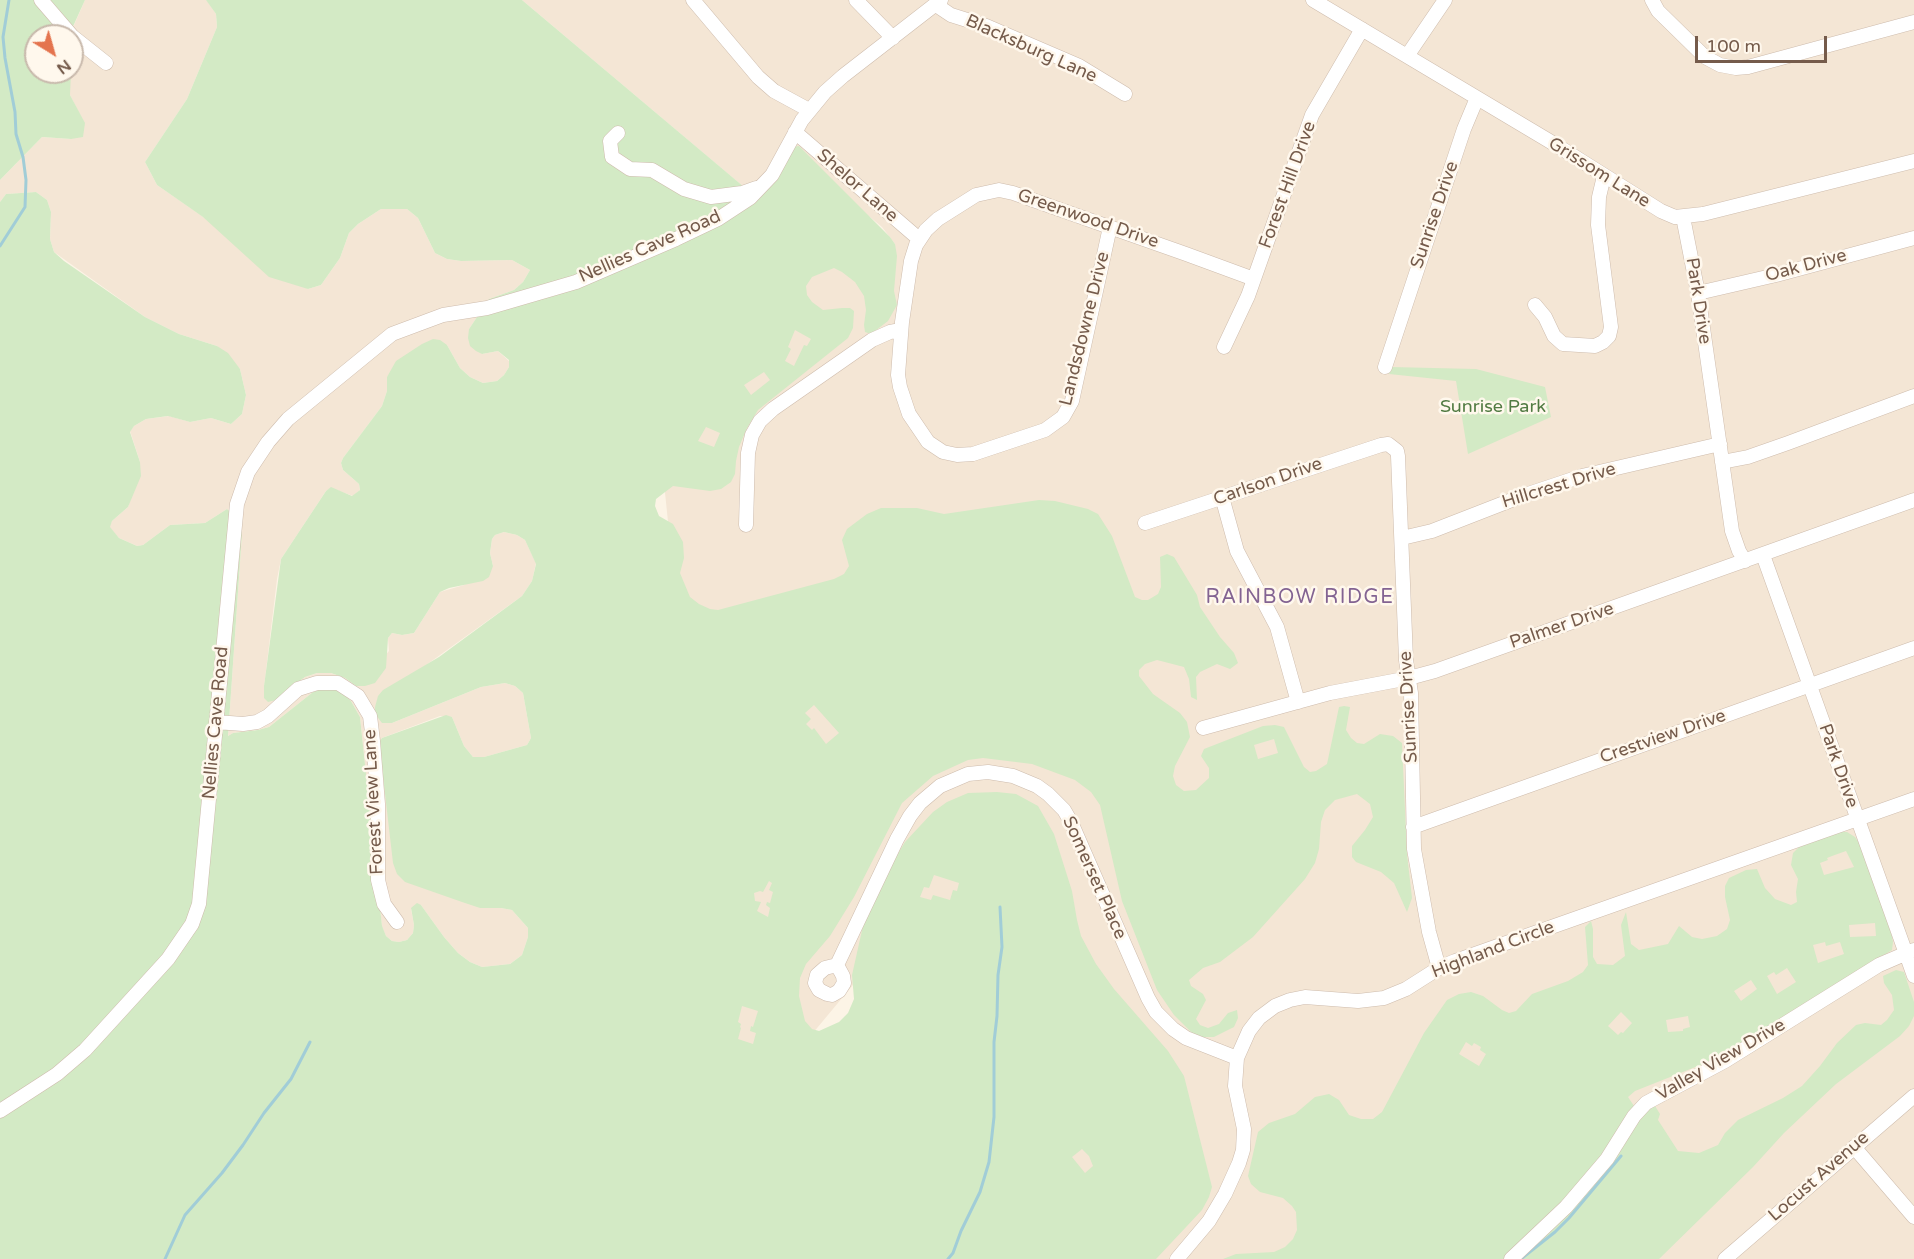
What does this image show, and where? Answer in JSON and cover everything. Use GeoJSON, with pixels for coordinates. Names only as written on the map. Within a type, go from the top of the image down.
{"type":"FeatureCollection","features":[{"type":"Feature","properties":{"kind":"street"},"geometry":{"type":"LineString","coordinates":[[41,0],[62,24]]}},
{"type":"Feature","properties":{"kind":"street"},"geometry":{"type":"LineString","coordinates":[[693,0],[758,77],[774,91],[809,110]]}},
{"type":"Feature","properties":{"kind":"street"},"geometry":{"type":"LineString","coordinates":[[856,0],[893,38]]}},
{"type":"Feature","properties":{"kind":"street","name":"Grissom Lane"},"geometry":{"type":"LineString","coordinates":[[1313,0],[1660,211],[1683,217],[1703,214],[1914,161]]}},
{"type":"Feature","properties":{"kind":"street"},"geometry":{"type":"LineString","coordinates":[[1407,56],[1445,0]]}},
{"type":"Feature","properties":{"kind":"street"},"geometry":{"type":"LineString","coordinates":[[1652,0],[1658,11],[1705,57],[1719,65],[1736,68],[1748,67],[1914,22]]}},
{"type":"Feature","properties":{"kind":"street","name":"Nellies Cave Road"},"geometry":{"type":"LineString","coordinates":[[0,1111],[57,1074],[85,1050],[168,959],[192,924],[198,904],[237,504],[248,472],[268,442],[288,419],[392,334],[443,315],[487,308],[587,277],[718,219],[750,198],[764,185],[777,167],[809,110],[837,81],[939,2]]}},
{"type":"Feature","properties":{"kind":"street","name":"Blacksburg Lane"},"geometry":{"type":"LineString","coordinates":[[939,2],[951,15],[986,26],[1079,66],[1125,94]]}},
{"type":"Feature","properties":{"kind":"street","name":"Forest Hill Drive"},"geometry":{"type":"LineString","coordinates":[[1224,346],[1254,279],[1312,116],[1362,28]]}},
{"type":"Feature","properties":{"kind":"street"},"geometry":{"type":"LineString","coordinates":[[84,46],[106,63]]}},
{"type":"Feature","properties":{"kind":"street","name":"Sunrise Drive"},"geometry":{"type":"LineString","coordinates":[[1385,367],[1464,129],[1477,98]]}},
{"type":"Feature","properties":{"kind":"street","name":"Shelor Lane"},"geometry":{"type":"LineString","coordinates":[[795,132],[919,239]]}},
{"type":"Feature","properties":{"kind":"street"},"geometry":{"type":"LineString","coordinates":[[618,133],[610,141],[612,157],[630,169],[652,170],[684,189],[711,197],[742,193],[764,185]]}},
{"type":"Feature","properties":{"kind":"street"},"geometry":{"type":"LineString","coordinates":[[1535,305],[1545,317],[1554,336],[1563,344],[1595,346],[1609,336],[1611,327],[1598,225],[1599,196],[1604,176]]}},
{"type":"Feature","properties":{"kind":"street","name":"Greenwood Drive"},"geometry":{"type":"LineString","coordinates":[[901,330],[911,261],[919,239],[932,223],[984,192],[999,190],[1013,193],[1254,279]]}},
{"type":"Feature","properties":{"kind":"street","name":"Park Drive"},"geometry":{"type":"LineString","coordinates":[[1683,217],[1698,293],[1732,531],[1745,561]]}},
{"type":"Feature","properties":{"kind":"street","name":"Landsdowne Drive"},"geometry":{"type":"LineString","coordinates":[[901,330],[898,362],[904,402],[914,424],[936,448],[951,454],[973,454],[1045,430],[1063,417],[1071,401],[1110,227]]}},
{"type":"Feature","properties":{"kind":"street","name":"Oak Drive"},"geometry":{"type":"LineString","coordinates":[[1698,293],[1776,275],[1914,238]]}},
{"type":"Feature","properties":{"kind":"street"},"geometry":{"type":"LineString","coordinates":[[746,525],[748,453],[752,435],[760,422],[773,409],[872,340],[901,330]]}},
{"type":"Feature","properties":{"kind":"street"},"geometry":{"type":"LineString","coordinates":[[1722,462],[1772,449],[1914,396]]}},
{"type":"Feature","properties":{"kind":"street","name":"Hillcrest Drive"},"geometry":{"type":"LineString","coordinates":[[1402,538],[1432,531],[1522,496],[1582,476],[1720,444]]}},
{"type":"Feature","properties":{"kind":"street","name":"Carlson Drive"},"geometry":{"type":"LineString","coordinates":[[1145,523],[1381,445],[1392,446]]}},
{"type":"Feature","properties":{"kind":"street","name":"Sunrise Drive"},"geometry":{"type":"LineString","coordinates":[[1392,446],[1398,456],[1406,660],[1411,693],[1413,827],[1416,861],[1433,950],[1439,968]]}},
{"type":"Feature","properties":{"kind":"street"},"geometry":{"type":"LineString","coordinates":[[1222,497],[1237,551],[1277,627],[1298,702]]}},
{"type":"Feature","properties":{"kind":"street","name":"Palmer Drive"},"geometry":{"type":"LineString","coordinates":[[1203,728],[1360,686],[1409,678],[1435,670],[1914,500]]}},
{"type":"Feature","properties":{"kind":"street","name":"Park Drive"},"geometry":{"type":"LineString","coordinates":[[1763,555],[1857,819],[1910,951],[1914,976]]}},
{"type":"Feature","properties":{"kind":"street","name":"Crestview Drive"},"geometry":{"type":"LineString","coordinates":[[1413,827],[1914,648]]}},
{"type":"Feature","properties":{"kind":"street","name":"Forest View Lane"},"geometry":{"type":"LineString","coordinates":[[216,722],[243,724],[257,722],[268,716],[298,689],[317,683],[338,683],[358,696],[370,716],[372,733],[378,804],[378,880],[384,904],[397,922]]}},
{"type":"Feature","properties":{"kind":"street","name":"Somerset Place"},"geometry":{"type":"LineString","coordinates":[[837,965],[897,839],[920,803],[940,786],[968,774],[988,772],[1013,776],[1037,786],[1048,794],[1067,816],[1156,1012],[1186,1038],[1237,1058]]}},
{"type":"Feature","properties":{"kind":"street","name":"Highland Circle"},"geometry":{"type":"LineString","coordinates":[[1177,1259],[1209,1221],[1226,1194],[1239,1163],[1243,1150],[1244,1129],[1235,1086],[1237,1058],[1255,1022],[1267,1012],[1282,1003],[1313,996],[1358,1001],[1375,1000],[1406,989],[1439,968],[1914,799]]}},
{"type":"Feature","properties":{"kind":"street","name":"Valley View Drive"},"geometry":{"type":"LineString","coordinates":[[1511,1259],[1566,1207],[1607,1159],[1634,1116],[1646,1103],[1725,1061],[1880,965],[1910,951]]}},
{"type":"Feature","properties":{"kind":"street","name":"Locust Avenue"},"geometry":{"type":"LineString","coordinates":[[1725,1259],[1914,1096]]}},
{"type":"Feature","properties":{"kind":"street"},"geometry":{"type":"LineString","coordinates":[[1854,1147],[1914,1217]]}},
{"type":"Feature","properties":{"kind":"shaded area"},"geometry":{"type":"Polygon","coordinates":[[[85,0],[206,0],[208,2],[216,14],[217,27],[187,99],[145,162],[157,185],[308,289],[321,285],[340,258],[349,233],[381,209],[407,209],[418,218],[435,253],[447,259],[512,260],[530,270],[523,282],[514,290],[489,299],[469,329],[482,354],[498,351],[509,361],[509,367],[497,381],[483,383],[470,377],[460,368],[447,345],[387,377],[387,391],[382,406],[341,463],[343,470],[359,484],[360,490],[353,496],[331,488],[326,491],[281,559],[264,687],[264,698],[276,700],[305,677],[317,673],[331,673],[345,678],[356,686],[389,651],[388,638],[392,633],[402,635],[414,633],[440,592],[464,585],[493,566],[490,553],[492,539],[495,535],[504,532],[517,535],[525,540],[536,563],[532,581],[522,596],[422,668],[392,723],[481,687],[505,683],[515,686],[523,693],[531,738],[527,745],[484,757],[473,757],[464,746],[452,717],[440,716],[382,738],[379,742],[480,908],[512,910],[528,928],[528,937],[522,955],[510,964],[482,967],[470,962],[458,953],[444,937],[421,905],[411,909],[413,933],[407,940],[392,941],[386,936],[382,927],[360,717],[351,701],[313,692],[269,727],[233,733],[228,736],[242,534],[227,509],[205,523],[170,525],[143,545],[137,546],[119,538],[109,527],[112,521],[128,507],[140,462],[130,431],[134,426],[146,419],[169,416],[190,422],[211,418],[231,424],[242,414],[246,395],[240,369],[217,346],[179,334],[145,317],[54,252],[50,239],[51,212],[47,200],[36,192],[6,194],[0,202],[0,180],[42,137],[71,139],[84,123],[70,95],[69,84],[84,84],[84,24],[74,24],[85,0]]]}},
{"type":"Feature","properties":{"kind":"shaded area"},"geometry":{"type":"Polygon","coordinates":[[[522,0],[1914,0],[1914,1259],[997,1259],[902,926],[758,1099],[728,1097],[657,416],[780,298],[839,256],[895,244],[882,227],[870,217],[764,177],[745,188],[522,0]]]}},
{"type":"Feature","properties":{"kind":"green space"},"geometry":{"type":"Polygon","coordinates":[[[0,0],[85,0],[74,24],[24,24],[24,84],[70,84],[70,95],[85,123],[83,137],[71,139],[42,137],[0,180],[0,0]]]}},
{"type":"Feature","properties":{"kind":"green space"},"geometry":{"type":"Polygon","coordinates":[[[206,0],[522,0],[744,187],[752,186],[764,177],[782,148],[799,146],[890,237],[895,244],[897,256],[894,291],[897,305],[888,321],[871,334],[865,332],[864,296],[855,282],[834,268],[812,277],[806,286],[807,295],[812,302],[823,310],[850,308],[854,311],[853,328],[848,338],[758,410],[739,447],[735,474],[731,482],[721,489],[710,491],[673,486],[656,499],[655,506],[659,516],[673,524],[683,542],[684,558],[680,573],[690,597],[699,604],[718,610],[834,579],[844,574],[849,566],[842,540],[847,529],[867,514],[881,508],[917,508],[944,514],[1039,500],[1055,501],[1088,509],[1098,514],[1112,536],[1135,597],[1148,600],[1158,594],[1161,587],[1160,557],[1167,554],[1174,557],[1197,595],[1200,607],[1234,653],[1238,663],[1230,669],[1217,664],[1200,672],[1196,677],[1197,700],[1191,697],[1189,679],[1184,667],[1157,660],[1145,664],[1139,670],[1139,676],[1153,694],[1180,713],[1187,722],[1190,737],[1175,766],[1173,776],[1176,785],[1184,791],[1196,790],[1209,778],[1209,768],[1201,756],[1204,749],[1263,726],[1284,727],[1304,767],[1310,772],[1316,771],[1327,764],[1339,707],[1350,707],[1346,730],[1357,743],[1364,744],[1380,734],[1393,736],[1402,743],[1407,854],[1412,898],[1407,912],[1394,883],[1381,872],[1356,862],[1352,857],[1352,846],[1373,817],[1370,804],[1357,794],[1335,800],[1325,810],[1315,863],[1305,879],[1253,937],[1220,962],[1203,968],[1189,980],[1191,986],[1203,994],[1206,1000],[1196,1019],[1200,1025],[1208,1028],[1219,1024],[1228,1013],[1237,1010],[1238,1018],[1234,1027],[1214,1037],[1196,1037],[1174,1015],[1157,990],[1122,901],[1100,805],[1091,792],[1075,780],[1032,764],[983,758],[968,760],[933,776],[902,803],[854,897],[830,936],[806,964],[800,978],[799,996],[805,1021],[812,1029],[819,1031],[839,1022],[848,1013],[854,999],[852,975],[865,917],[905,842],[933,812],[947,802],[968,793],[1016,794],[1038,806],[1054,834],[1072,891],[1081,936],[1096,964],[1114,989],[1168,1051],[1184,1076],[1212,1187],[1202,1210],[1156,1259],[0,1259],[0,202],[6,194],[36,192],[47,200],[51,212],[50,239],[54,252],[64,261],[145,317],[179,334],[217,346],[228,353],[240,369],[246,395],[242,414],[231,424],[211,418],[190,422],[168,416],[146,419],[134,426],[130,432],[140,462],[141,476],[128,507],[112,521],[110,527],[119,538],[137,546],[143,545],[170,525],[205,523],[227,509],[241,522],[228,736],[233,733],[269,727],[313,692],[322,689],[338,690],[344,694],[360,717],[382,926],[386,936],[392,941],[407,940],[413,933],[414,925],[411,908],[417,903],[421,905],[458,953],[482,967],[510,964],[522,955],[528,937],[528,928],[512,910],[480,908],[405,882],[397,874],[393,863],[379,742],[382,738],[446,715],[452,717],[464,746],[473,757],[484,757],[527,745],[531,738],[523,693],[515,686],[505,683],[481,687],[392,723],[382,723],[375,714],[378,696],[383,690],[439,657],[522,596],[532,581],[536,564],[525,540],[517,535],[504,532],[495,535],[492,539],[490,553],[493,566],[489,577],[483,581],[440,592],[414,633],[402,635],[392,633],[388,638],[386,668],[375,683],[356,686],[345,678],[331,673],[317,673],[305,677],[276,700],[268,702],[264,698],[264,686],[281,559],[326,491],[331,487],[352,496],[360,490],[359,484],[343,470],[341,463],[382,406],[387,391],[387,377],[396,361],[422,344],[433,339],[440,340],[447,345],[460,368],[470,377],[483,383],[497,381],[509,367],[509,360],[498,351],[482,354],[476,351],[470,346],[469,329],[489,299],[514,290],[523,282],[530,270],[512,260],[447,259],[435,253],[418,218],[407,209],[381,209],[349,233],[340,258],[321,285],[308,289],[269,277],[203,217],[157,185],[145,162],[187,99],[217,27],[216,14],[206,0]],[[795,330],[788,347],[791,349],[785,361],[794,366],[804,345],[807,346],[811,339],[795,330]],[[764,372],[744,385],[751,395],[770,380],[764,372]],[[706,427],[698,441],[714,447],[720,433],[706,427]],[[814,705],[805,713],[811,719],[806,724],[812,730],[814,728],[826,744],[839,733],[814,705]],[[1274,739],[1254,745],[1258,759],[1278,753],[1274,739]],[[934,875],[929,888],[924,887],[920,897],[931,900],[933,895],[950,900],[953,890],[957,891],[959,883],[934,875]],[[769,881],[763,892],[754,893],[755,901],[761,902],[757,911],[768,917],[770,908],[766,905],[767,902],[770,903],[773,892],[769,890],[772,883],[769,881]],[[742,1006],[738,1022],[741,1024],[738,1039],[753,1044],[756,1033],[750,1031],[758,1011],[742,1006]],[[1082,1149],[1072,1157],[1085,1173],[1093,1166],[1089,1156],[1082,1149]]]}},
{"type":"Feature","properties":{"kind":"green space","name":"Sunrise Park"},"geometry":{"type":"Polygon","coordinates":[[[1391,367],[1476,369],[1545,387],[1551,417],[1468,454],[1456,381],[1389,374],[1391,367]]]}},
{"type":"Feature","properties":{"kind":"green space"},"geometry":{"type":"Polygon","coordinates":[[[1840,832],[1847,832],[1855,837],[1891,931],[1892,950],[1754,1037],[1708,1062],[1635,1091],[1628,1097],[1634,1106],[1655,1106],[1660,1114],[1658,1120],[1678,1151],[1699,1153],[1718,1145],[1725,1133],[1738,1120],[1802,1086],[1837,1043],[1856,1025],[1865,1023],[1881,1025],[1887,1020],[1894,1010],[1892,995],[1884,983],[1883,976],[1896,970],[1904,972],[1914,1002],[1914,1016],[1900,1036],[1836,1084],[1784,1133],[1753,1167],[1659,1259],[1223,1259],[1236,1254],[1274,1252],[1285,1247],[1293,1239],[1297,1230],[1296,1212],[1292,1206],[1283,1198],[1260,1192],[1251,1184],[1248,1176],[1258,1132],[1269,1123],[1295,1114],[1315,1097],[1329,1094],[1339,1100],[1349,1115],[1361,1119],[1373,1119],[1382,1112],[1424,1033],[1447,1000],[1459,994],[1471,992],[1483,996],[1509,1013],[1516,1011],[1532,994],[1568,981],[1583,972],[1588,965],[1585,927],[1591,921],[1593,957],[1597,964],[1613,965],[1625,956],[1621,925],[1626,912],[1631,944],[1639,950],[1668,944],[1679,926],[1692,937],[1702,939],[1717,936],[1727,929],[1730,920],[1725,886],[1729,878],[1746,870],[1757,869],[1765,888],[1775,899],[1791,905],[1797,902],[1798,879],[1791,865],[1793,853],[1799,847],[1840,832]],[[1846,851],[1827,858],[1828,860],[1820,863],[1824,875],[1854,867],[1846,851]],[[1875,923],[1849,925],[1850,937],[1876,936],[1875,923]],[[1825,942],[1813,945],[1818,963],[1844,954],[1840,942],[1826,946],[1825,942]],[[1787,968],[1776,975],[1774,972],[1767,976],[1777,994],[1796,982],[1787,968]],[[1751,980],[1734,991],[1741,1001],[1757,989],[1751,980]],[[1621,1012],[1608,1026],[1618,1035],[1632,1023],[1621,1012]],[[1688,1016],[1666,1020],[1668,1032],[1683,1031],[1690,1027],[1688,1016]],[[1466,1042],[1459,1054],[1479,1066],[1486,1054],[1480,1050],[1481,1047],[1474,1043],[1472,1046],[1466,1042]]]}},
{"type":"Feature","properties":{"kind":"waterway"},"geometry":{"type":"LineString","coordinates":[[0,246],[25,207],[26,180],[23,157],[16,134],[15,112],[3,37],[9,0]]}},
{"type":"Feature","properties":{"kind":"waterway"},"geometry":{"type":"LineString","coordinates":[[948,1259],[953,1253],[980,1192],[989,1162],[994,1117],[994,1042],[998,975],[1002,947],[1000,907]]}},
{"type":"Feature","properties":{"kind":"waterway"},"geometry":{"type":"LineString","coordinates":[[165,1259],[185,1215],[222,1173],[291,1079],[310,1042]]}},
{"type":"Feature","properties":{"kind":"waterway"},"geometry":{"type":"LineString","coordinates":[[1521,1259],[1569,1218],[1621,1156]]}},
{"type":"Feature","properties":{"kind":"district","name":"RAINBOW RIDGE"},"geometry":{"type":"Point","coordinates":[1300,598]}}]}
